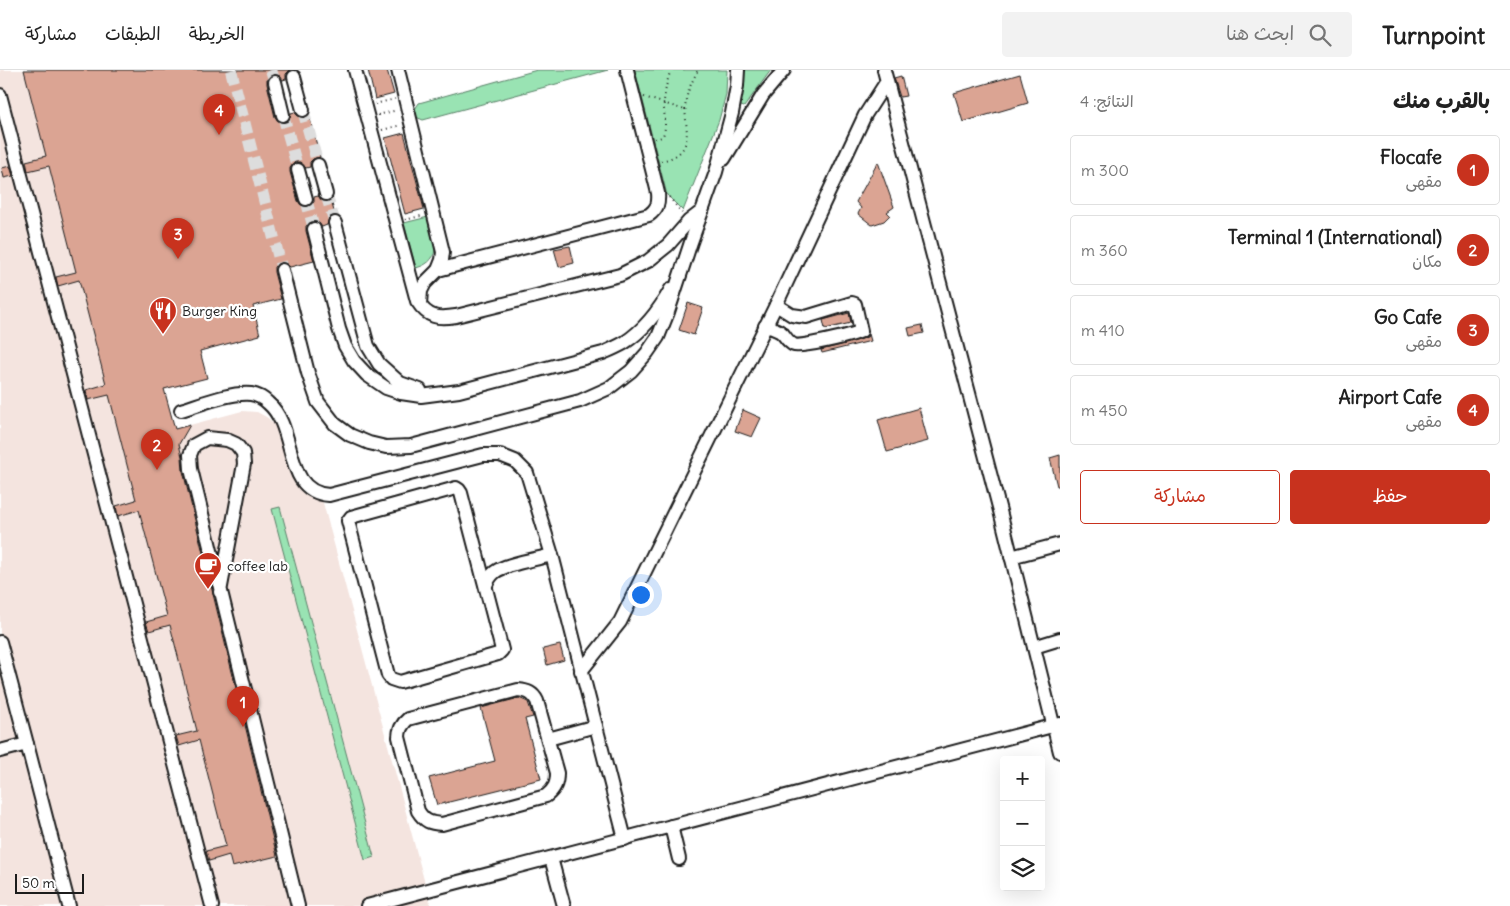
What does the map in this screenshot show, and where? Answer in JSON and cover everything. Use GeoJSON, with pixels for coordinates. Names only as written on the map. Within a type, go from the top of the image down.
{"type":"FeatureCollection","features":[{"type":"Feature","properties":{"kind":"lane"},"geometry":{"type":"LineString","coordinates":[[355,70],[417,301],[429,315],[442,318],[620,275],[648,261],[668,245],[688,221],[702,211]]}},
{"type":"Feature","properties":{"kind":"lane"},"geometry":{"type":"LineString","coordinates":[[398,70],[443,252],[438,270],[425,283],[421,291],[420,305]]}},
{"type":"Feature","properties":{"kind":"lane"},"geometry":{"type":"LineString","coordinates":[[438,270],[648,215],[654,211],[658,206],[658,193],[628,70]]}},
{"type":"Feature","properties":{"kind":"lane"},"geometry":{"type":"LineString","coordinates":[[282,270],[308,374],[318,402],[335,424],[350,435],[369,443],[399,448],[580,401],[609,388],[631,370],[647,353],[658,337],[716,172],[732,113],[738,70]]}},
{"type":"Feature","properties":{"kind":"lane"},"geometry":{"type":"LineString","coordinates":[[716,172],[763,95],[784,70]]}},
{"type":"Feature","properties":{"kind":"lane"},"geometry":{"type":"LineString","coordinates":[[581,671],[620,622],[776,305],[885,75]]}},
{"type":"Feature","properties":{"kind":"lane"},"geometry":{"type":"LineString","coordinates":[[885,75],[1056,725],[1060,752]]}},
{"type":"Feature","properties":{"kind":"lane"},"geometry":{"type":"LineString","coordinates":[[294,77],[303,110]]}},
{"type":"Feature","properties":{"kind":"lane"},"geometry":{"type":"LineString","coordinates":[[275,82],[283,115]]}},
{"type":"Feature","properties":{"kind":"lane"},"geometry":{"type":"LineString","coordinates":[[0,95],[212,906]]}},
{"type":"Feature","properties":{"kind":"lane"},"geometry":{"type":"LineString","coordinates":[[318,165],[326,194]]}},
{"type":"Feature","properties":{"kind":"lane"},"geometry":{"type":"LineString","coordinates":[[298,170],[306,199]]}},
{"type":"Feature","properties":{"kind":"lane"},"geometry":{"type":"LineString","coordinates":[[335,223],[368,346],[379,364],[400,383],[418,390],[437,392],[459,391]]}},
{"type":"Feature","properties":{"kind":"lane"},"geometry":{"type":"LineString","coordinates":[[314,229],[339,329],[354,361],[368,375],[386,388],[401,393],[421,396],[459,391],[603,354],[625,342],[645,325],[655,313],[681,270]]}},
{"type":"Feature","properties":{"kind":"lane"},"geometry":{"type":"LineString","coordinates":[[765,326],[777,330],[795,346],[808,345],[861,331],[855,304],[806,316],[792,315],[776,305]]}},
{"type":"Feature","properties":{"kind":"lane"},"geometry":{"type":"LineString","coordinates":[[181,410],[235,395],[253,394],[264,400],[275,408],[283,422],[300,478],[308,488],[322,495],[329,495],[483,455],[500,454],[515,461],[526,472],[550,551],[624,839]]}},
{"type":"Feature","properties":{"kind":"lane"},"geometry":{"type":"LineString","coordinates":[[220,592],[244,464],[243,453],[236,444],[218,438],[208,438],[194,445],[190,455],[191,469],[220,592],[298,906]]}},
{"type":"Feature","properties":{"kind":"lane"},"geometry":{"type":"LineString","coordinates":[[456,488],[461,493],[478,556],[502,648],[500,652],[424,676],[396,682],[388,675],[348,521],[351,517],[456,488]]}},
{"type":"Feature","properties":{"kind":"lane"},"geometry":{"type":"LineString","coordinates":[[1011,557],[1060,544]]}},
{"type":"Feature","properties":{"kind":"lane"},"geometry":{"type":"LineString","coordinates":[[478,556],[492,563],[550,551]]}},
{"type":"Feature","properties":{"kind":"lane"},"geometry":{"type":"LineString","coordinates":[[486,585],[496,571],[550,551]]}},
{"type":"Feature","properties":{"kind":"lane"},"geometry":{"type":"LineString","coordinates":[[1034,647],[1060,639]]}},
{"type":"Feature","properties":{"kind":"lane"},"geometry":{"type":"LineString","coordinates":[[0,642],[69,906]]}},
{"type":"Feature","properties":{"kind":"lane"},"geometry":{"type":"LineString","coordinates":[[518,690],[525,690],[534,696],[537,702],[548,739],[557,773],[557,780],[555,787],[546,796],[442,824],[432,824],[423,819],[418,811],[399,737],[401,727],[408,719],[518,690]]}},
{"type":"Feature","properties":{"kind":"lane"},"geometry":{"type":"LineString","coordinates":[[367,906],[406,901],[551,858],[1056,725]]}},
{"type":"Feature","properties":{"kind":"lane"},"geometry":{"type":"LineString","coordinates":[[548,739],[596,726]]}},
{"type":"Feature","properties":{"kind":"lane"},"geometry":{"type":"LineString","coordinates":[[0,751],[27,744]]}},
{"type":"Feature","properties":{"kind":"lane"},"geometry":{"type":"LineString","coordinates":[[671,826],[679,859]]}},
{"type":"Feature","properties":{"kind":"lane"},"geometry":{"type":"LineString","coordinates":[[551,858],[564,906]]}},
{"type":"Feature","properties":{"kind":"path"},"geometry":{"type":"LineString","coordinates":[[653,139],[662,137],[664,134],[664,103],[671,70]]}},
{"type":"Feature","properties":{"kind":"path"},"geometry":{"type":"LineString","coordinates":[[659,161],[674,156],[684,146],[688,135],[686,110],[688,90],[698,70]]}},
{"type":"Feature","properties":{"kind":"path"},"geometry":{"type":"LineString","coordinates":[[642,96],[686,110]]}},
{"type":"Feature","properties":{"kind":"path"},"geometry":{"type":"LineString","coordinates":[[366,112],[406,102]]}},
{"type":"Feature","properties":{"kind":"path"},"geometry":{"type":"LineString","coordinates":[[366,112],[406,102]]}},
{"type":"Feature","properties":{"kind":"path"},"geometry":{"type":"LineString","coordinates":[[372,133],[411,122]]}},
{"type":"Feature","properties":{"kind":"path"},"geometry":{"type":"LineString","coordinates":[[666,194],[688,221]]}},
{"type":"Feature","properties":{"kind":"path"},"geometry":{"type":"LineString","coordinates":[[396,223],[434,212]]}},
{"type":"Feature","properties":{"kind":"shaded area"},"geometry":{"type":"Polygon","coordinates":[[[0,70],[295,70],[297,76],[267,85],[276,116],[307,108],[322,164],[292,172],[300,200],[330,193],[337,223],[308,230],[317,260],[275,272],[281,299],[253,306],[260,335],[200,351],[207,378],[165,390],[175,429],[242,411],[257,412],[268,418],[275,425],[282,439],[290,473],[296,484],[308,494],[322,499],[431,906],[0,906],[0,70]]]}},
{"type":"Feature","properties":{"kind":"green space"},"geometry":{"type":"Polygon","coordinates":[[[537,70],[608,70],[423,120],[416,117],[415,109],[419,103],[537,70]]]}},
{"type":"Feature","properties":{"kind":"green space"},"geometry":{"type":"Polygon","coordinates":[[[635,70],[727,70],[726,94],[719,120],[683,211],[667,195],[635,70]]]}},
{"type":"Feature","properties":{"kind":"green space"},"geometry":{"type":"Polygon","coordinates":[[[743,70],[771,70],[744,107],[738,105],[743,70]]]}},
{"type":"Feature","properties":{"kind":"green space"},"geometry":{"type":"Polygon","coordinates":[[[428,217],[433,232],[434,254],[425,264],[416,268],[404,223],[428,217]]]}},
{"type":"Feature","properties":{"kind":"green space"},"geometry":{"type":"Polygon","coordinates":[[[280,507],[374,857],[365,860],[272,509],[280,507]]]}},
{"type":"Feature","properties":{"kind":"building"},"geometry":{"type":"Polygon","coordinates":[[[24,70],[290,70],[286,74],[286,79],[283,80],[280,76],[274,74],[267,79],[275,117],[280,123],[284,123],[289,120],[291,113],[295,112],[301,118],[306,118],[309,115],[320,157],[313,159],[310,162],[310,167],[306,168],[300,162],[295,162],[290,168],[290,172],[298,201],[301,205],[309,207],[314,202],[314,197],[318,196],[324,202],[331,200],[335,215],[329,218],[327,225],[322,227],[319,223],[313,221],[306,226],[314,261],[290,267],[284,262],[277,264],[274,267],[274,272],[281,299],[253,306],[260,335],[200,351],[207,378],[164,389],[175,429],[190,425],[179,444],[183,471],[277,856],[232,867],[229,855],[209,861],[206,851],[226,846],[199,740],[179,746],[176,736],[197,731],[170,625],[149,631],[146,622],[167,616],[139,510],[118,516],[116,506],[136,500],[109,395],[88,400],[86,390],[106,384],[79,280],[58,286],[56,277],[76,272],[49,166],[28,171],[26,161],[46,156],[24,70]]]}},
{"type":"Feature","properties":{"kind":"building"},"geometry":{"type":"Polygon","coordinates":[[[368,70],[387,70],[394,94],[375,99],[368,70]]]}},
{"type":"Feature","properties":{"kind":"building"},"geometry":{"type":"Polygon","coordinates":[[[1020,74],[1028,103],[963,122],[954,93],[1020,74]]]}},
{"type":"Feature","properties":{"kind":"building"},"geometry":{"type":"Polygon","coordinates":[[[901,76],[906,96],[900,97],[894,78],[901,76]]]}},
{"type":"Feature","properties":{"kind":"building"},"geometry":{"type":"Polygon","coordinates":[[[404,133],[424,209],[405,214],[385,138],[404,133]]]}},
{"type":"Feature","properties":{"kind":"building"},"geometry":{"type":"Polygon","coordinates":[[[878,162],[894,207],[887,212],[890,215],[884,221],[872,225],[858,214],[861,208],[856,202],[878,162]]]}},
{"type":"Feature","properties":{"kind":"building"},"geometry":{"type":"Polygon","coordinates":[[[10,166],[13,176],[4,178],[2,168],[10,166]]]}},
{"type":"Feature","properties":{"kind":"building"},"geometry":{"type":"Polygon","coordinates":[[[570,246],[574,263],[559,267],[554,249],[570,246]]]}},
{"type":"Feature","properties":{"kind":"building"},"geometry":{"type":"Polygon","coordinates":[[[688,303],[703,308],[694,335],[679,330],[688,303]]]}},
{"type":"Feature","properties":{"kind":"building"},"geometry":{"type":"Polygon","coordinates":[[[849,313],[851,323],[825,329],[823,320],[849,313]]]}},
{"type":"Feature","properties":{"kind":"building"},"geometry":{"type":"Polygon","coordinates":[[[922,325],[924,333],[910,336],[908,328],[922,325]]]}},
{"type":"Feature","properties":{"kind":"building"},"geometry":{"type":"Polygon","coordinates":[[[869,334],[871,341],[822,353],[821,350],[859,340],[867,337],[869,334]]]}},
{"type":"Feature","properties":{"kind":"building"},"geometry":{"type":"Polygon","coordinates":[[[919,408],[928,441],[887,452],[878,420],[919,408]]]}},
{"type":"Feature","properties":{"kind":"building"},"geometry":{"type":"Polygon","coordinates":[[[743,410],[761,418],[752,437],[735,431],[743,410]]]}},
{"type":"Feature","properties":{"kind":"building"},"geometry":{"type":"Polygon","coordinates":[[[1060,455],[1060,486],[1057,486],[1050,458],[1060,455]]]}},
{"type":"Feature","properties":{"kind":"building"},"geometry":{"type":"Polygon","coordinates":[[[560,645],[564,660],[547,665],[543,649],[560,645]]]}},
{"type":"Feature","properties":{"kind":"building"},"geometry":{"type":"Polygon","coordinates":[[[519,698],[528,702],[533,717],[525,719],[541,779],[437,805],[429,778],[495,761],[481,708],[519,698]]]}},
{"type":"Feature","properties":{"kind":"tunnel"},"geometry":{"type":"LineString","coordinates":[[231,70],[282,270]]}},
{"type":"Feature","properties":{"kind":"tunnel"},"geometry":{"type":"LineString","coordinates":[[271,70],[275,82]]}},
{"type":"Feature","properties":{"kind":"tunnel"},"geometry":{"type":"LineString","coordinates":[[303,110],[318,165]]}},
{"type":"Feature","properties":{"kind":"tunnel"},"geometry":{"type":"LineString","coordinates":[[283,115],[298,170]]}},
{"type":"Feature","properties":{"kind":"tunnel"},"geometry":{"type":"LineString","coordinates":[[326,194],[335,223]]}},
{"type":"Feature","properties":{"kind":"tunnel"},"geometry":{"type":"LineString","coordinates":[[306,199],[314,229]]}},
{"type":"Feature","properties":{"kind":"place","name":"Airport Cafe"},"geometry":{"type":"Point","coordinates":[219,135]}},
{"type":"Feature","properties":{"kind":"place","name":"Go Cafe"},"geometry":{"type":"Point","coordinates":[178,259]}},
{"type":"Feature","properties":{"kind":"place","name":"Burger King"},"geometry":{"type":"Point","coordinates":[163,335]}},
{"type":"Feature","properties":{"kind":"place","name":"Terminal 1 (International)"},"geometry":{"type":"Point","coordinates":[157,470]}},
{"type":"Feature","properties":{"kind":"place","name":"coffee lab"},"geometry":{"type":"Point","coordinates":[208,590]}},
{"type":"Feature","properties":{"kind":"place","name":"Flocafe"},"geometry":{"type":"Point","coordinates":[243,727]}}]}
